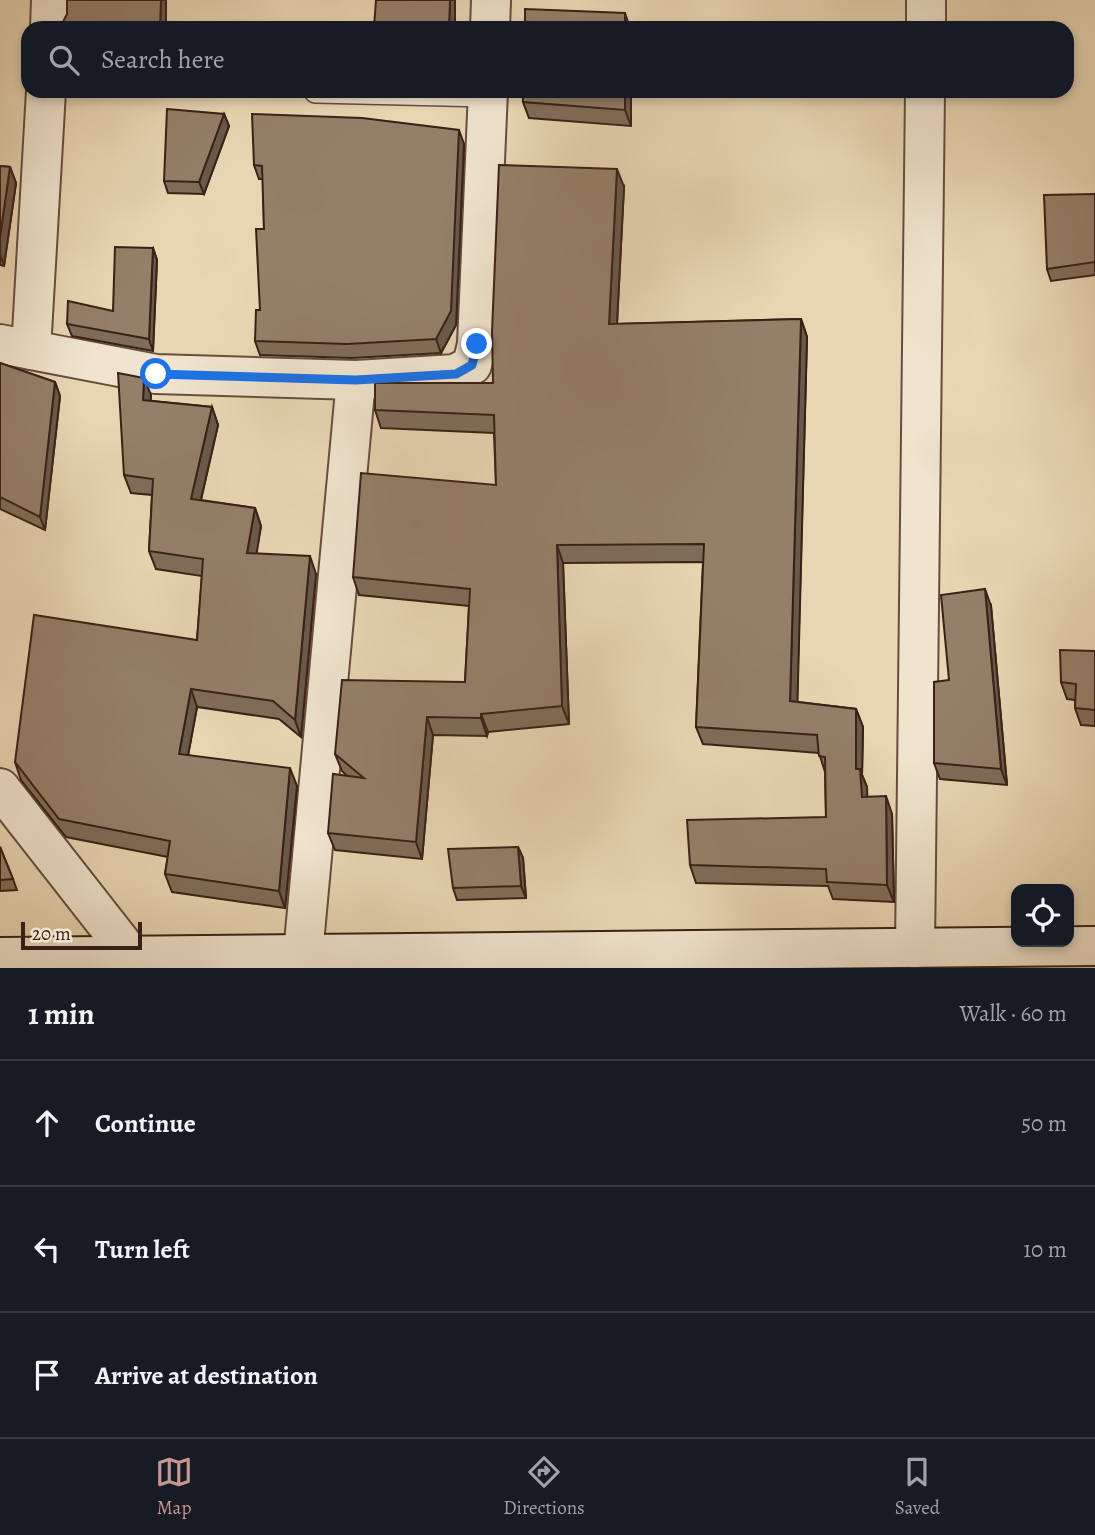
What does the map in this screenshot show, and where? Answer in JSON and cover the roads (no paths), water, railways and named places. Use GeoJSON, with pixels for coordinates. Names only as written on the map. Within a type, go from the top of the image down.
{"type":"FeatureCollection","features":[{"type":"Feature","properties":{"kind":"street"},"geometry":{"type":"LineString","coordinates":[[50,21],[51,0]]}},
{"type":"Feature","properties":{"kind":"street"},"geometry":{"type":"LineString","coordinates":[[490,21],[491,0]]}},
{"type":"Feature","properties":{"kind":"street"},"geometry":{"type":"LineString","coordinates":[[926,0],[926,21]]}},
{"type":"Feature","properties":{"kind":"street"},"geometry":{"type":"LineString","coordinates":[[45,98],[15,347],[156,374],[356,380],[456,374],[472,365],[477,344],[488,98]]}},
{"type":"Feature","properties":{"kind":"street"},"geometry":{"type":"LineString","coordinates":[[915,948],[925,98]]}},
{"type":"Feature","properties":{"kind":"street"},"geometry":{"type":"LineString","coordinates":[[303,954],[356,380]]}},
{"type":"Feature","properties":{"kind":"street"},"geometry":{"type":"LineString","coordinates":[[0,788],[136,962]]}},
{"type":"Feature","properties":{"kind":"street"},"geometry":{"type":"LineString","coordinates":[[0,957],[136,962],[303,954],[1095,946]]}}]}
